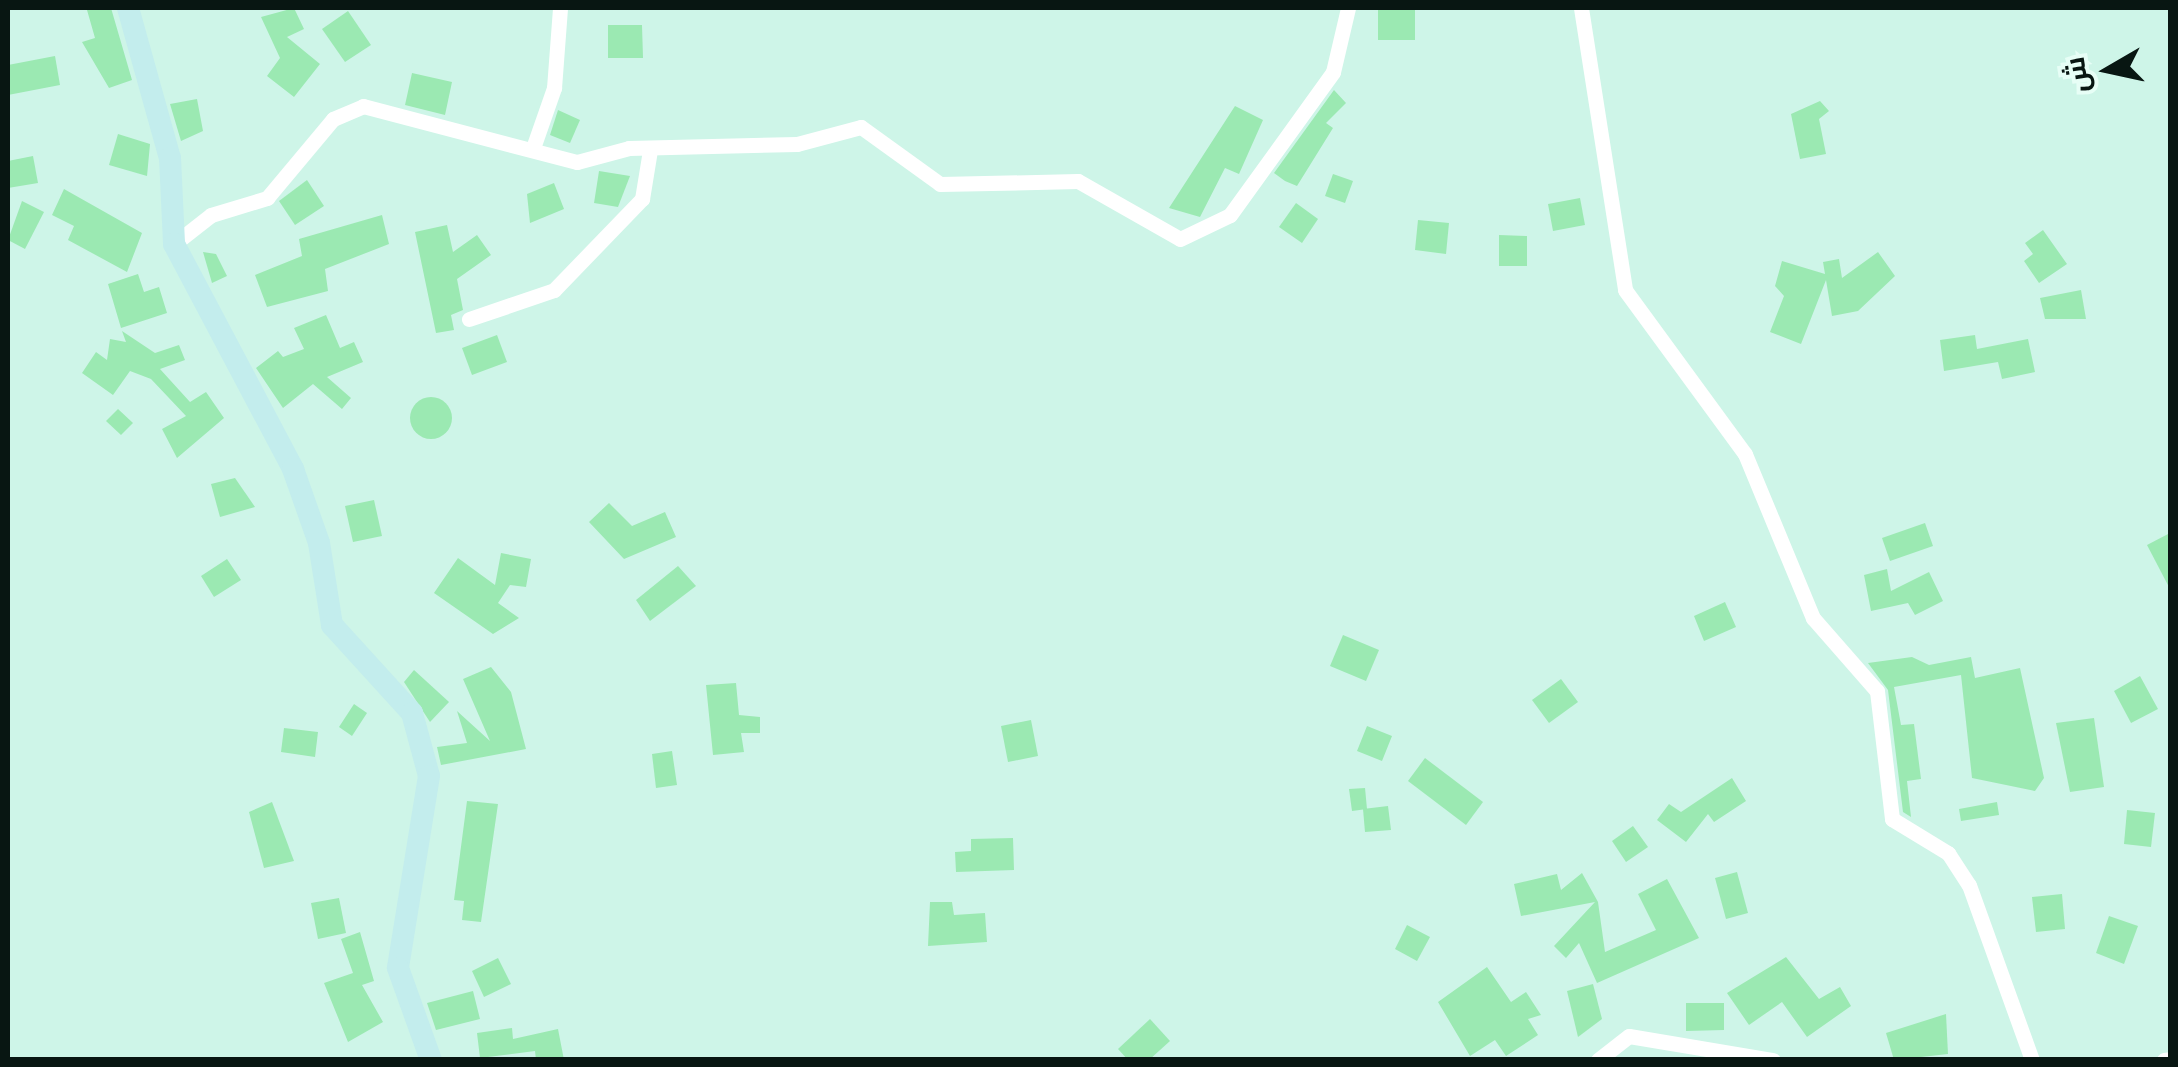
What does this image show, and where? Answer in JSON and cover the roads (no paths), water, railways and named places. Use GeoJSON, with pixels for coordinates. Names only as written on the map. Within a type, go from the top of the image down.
{"type":"FeatureCollection","features":[{"type":"Feature","properties":{"kind":"street"},"geometry":{"type":"LineString","coordinates":[[128,8],[170,158],[174,244],[293,469],[319,543],[332,625],[412,712],[429,776],[398,968],[430,1060]]}},
{"type":"Feature","properties":{"kind":"street"},"geometry":{"type":"LineString","coordinates":[[533,148],[554,88],[560,8]]}},
{"type":"Feature","properties":{"kind":"street"},"geometry":{"type":"LineString","coordinates":[[174,244],[211,216],[266,198],[333,120],[363,106],[577,162],[650,150],[797,144],[861,128],[940,184],[1078,181],[1180,240],[1230,215],[1334,72],[1348,8]]}},
{"type":"Feature","properties":{"kind":"street"},"geometry":{"type":"LineString","coordinates":[[1581,8],[1625,290],[1745,454],[1813,618],[1877,691],[1892,819],[1948,853],[1969,885],[2032,1060]]}},
{"type":"Feature","properties":{"kind":"street"},"geometry":{"type":"LineString","coordinates":[[469,319],[554,290],[642,199],[650,150]]}},
{"type":"Feature","properties":{"kind":"street"},"geometry":{"type":"LineString","coordinates":[[1598,1060],[1629,1036],[1772,1060]]}}]}
